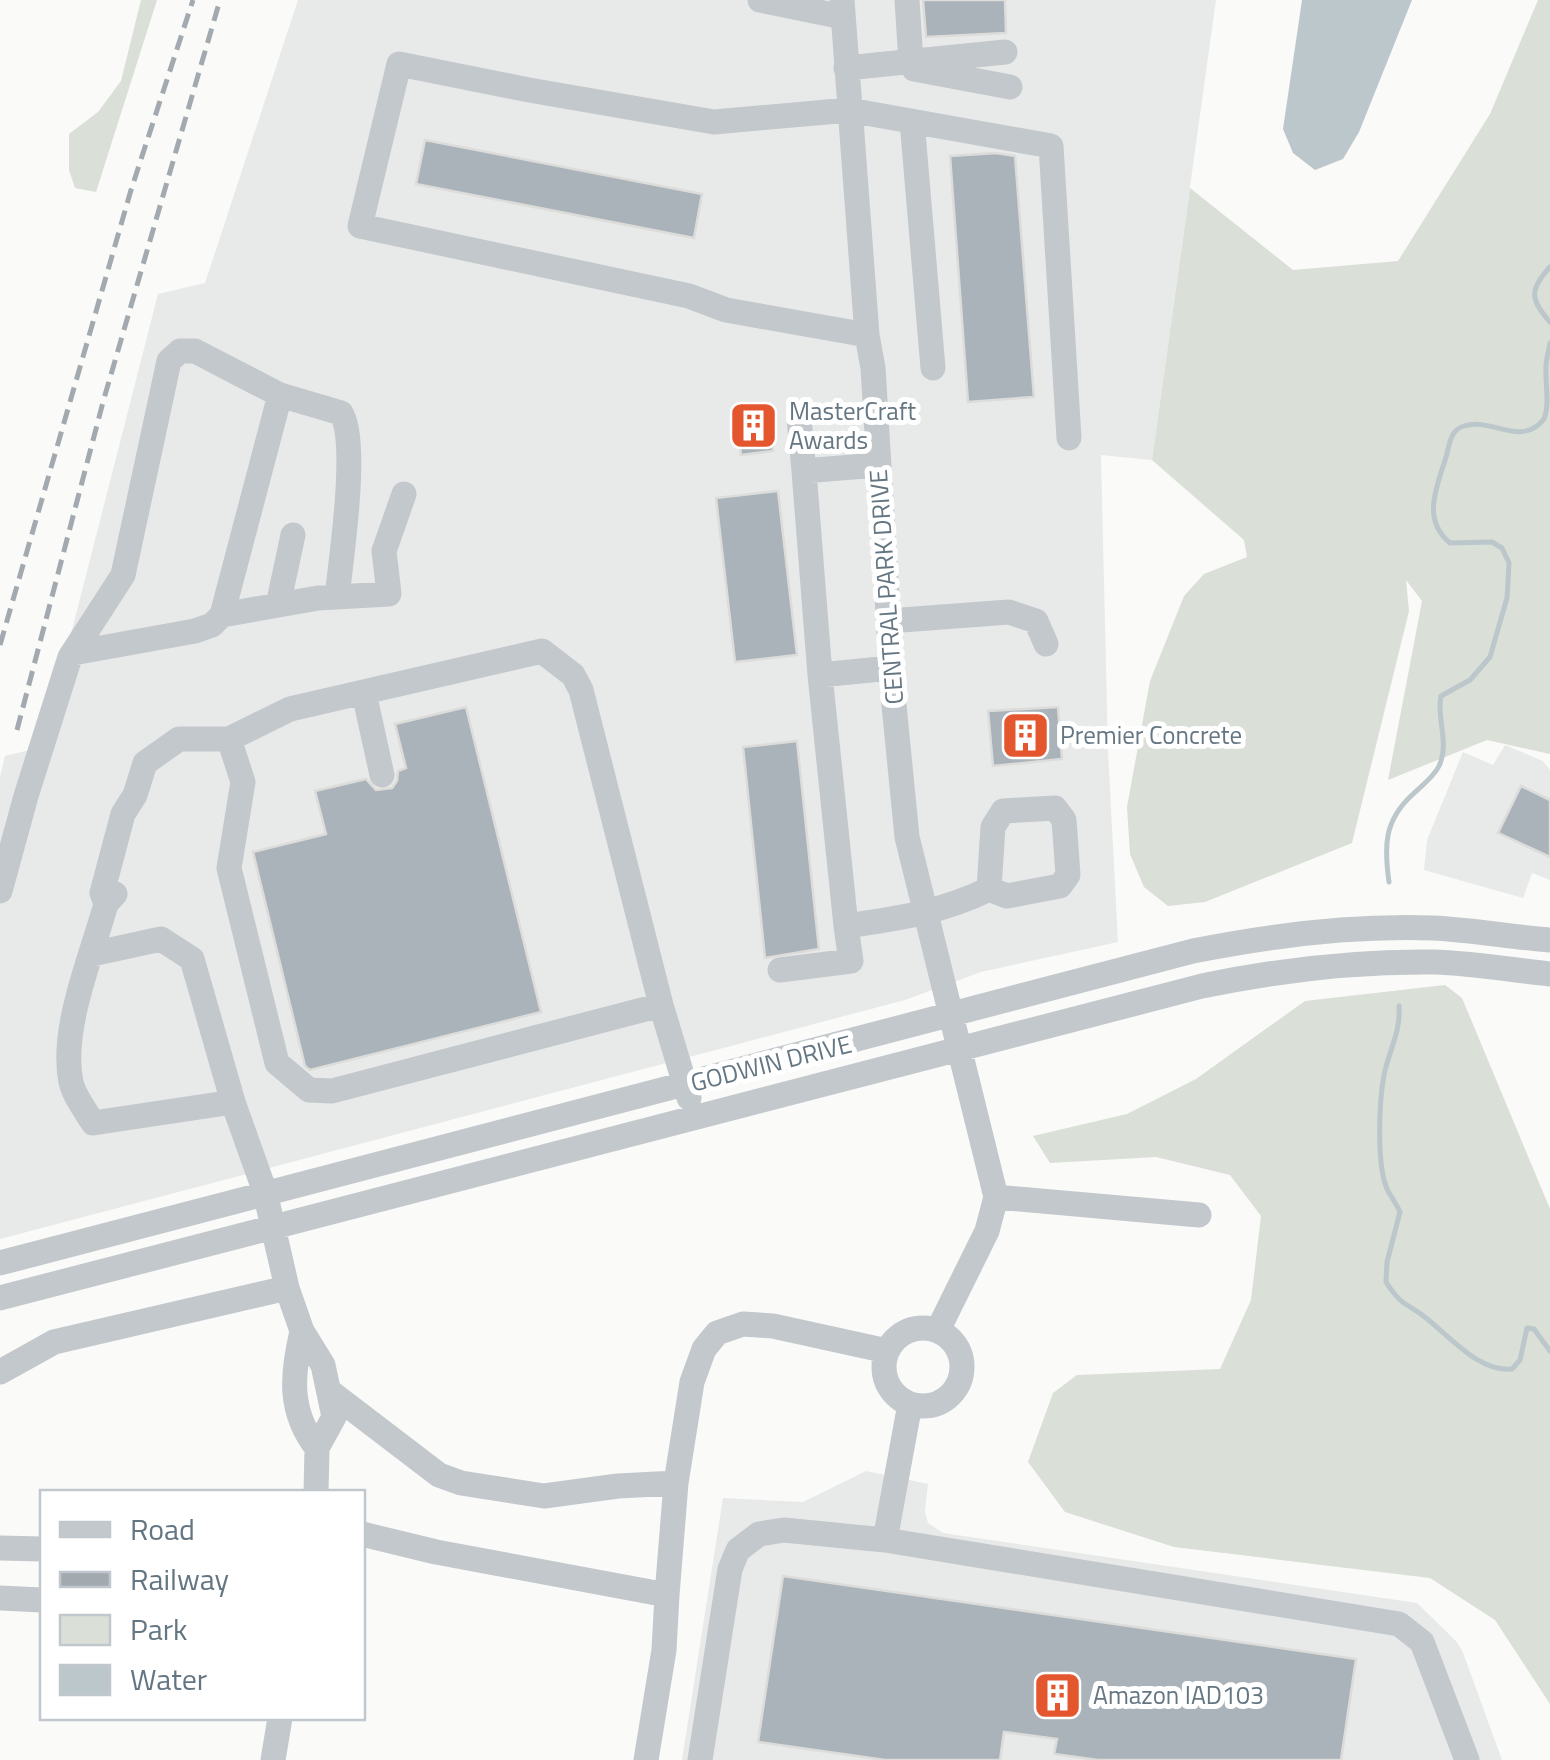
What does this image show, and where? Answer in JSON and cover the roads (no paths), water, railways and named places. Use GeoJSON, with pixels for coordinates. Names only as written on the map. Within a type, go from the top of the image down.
{"type":"FeatureCollection","features":[{"type":"Feature","properties":{"kind":"street"},"geometry":{"type":"LineString","coordinates":[[900,63],[907,0]]}},
{"type":"Feature","properties":{"kind":"street"},"geometry":{"type":"LineString","coordinates":[[772,1],[842,9]]}},
{"type":"Feature","properties":{"kind":"street","name":"CENTRAL PARK DRIVE"},"geometry":{"type":"LineString","coordinates":[[842,9],[907,837],[996,1197]]}},
{"type":"Feature","properties":{"kind":"street"},"geometry":{"type":"LineString","coordinates":[[846,68],[1005,52]]}},
{"type":"Feature","properties":{"kind":"street"},"geometry":{"type":"LineString","coordinates":[[900,63],[1010,88]]}},
{"type":"Feature","properties":{"kind":"street"},"geometry":{"type":"LineString","coordinates":[[867,335],[726,310],[688,296],[360,226],[399,64],[714,122],[849,110],[1051,146],[1069,438]]}},
{"type":"Feature","properties":{"kind":"street"},"geometry":{"type":"LineString","coordinates":[[912,121],[932,368]]}},
{"type":"Feature","properties":{"kind":"street"},"geometry":{"type":"LineString","coordinates":[[0,891],[26,796],[73,653],[123,575],[169,361],[180,351],[195,351],[280,395],[341,413],[348,424],[348,471],[337,597]]}},
{"type":"Feature","properties":{"kind":"street"},"geometry":{"type":"LineString","coordinates":[[73,653],[195,631],[212,625],[222,615],[280,395]]}},
{"type":"Feature","properties":{"kind":"street"},"geometry":{"type":"LineString","coordinates":[[780,970],[852,961],[820,675],[799,418]]}},
{"type":"Feature","properties":{"kind":"street"},"geometry":{"type":"LineString","coordinates":[[804,471],[877,465]]}},
{"type":"Feature","properties":{"kind":"street"},"geometry":{"type":"LineString","coordinates":[[222,615],[337,597],[389,594],[384,551],[404,494]]}},
{"type":"Feature","properties":{"kind":"street"},"geometry":{"type":"LineString","coordinates":[[278,605],[293,535]]}},
{"type":"Feature","properties":{"kind":"street"},"geometry":{"type":"LineString","coordinates":[[888,621],[1008,612],[1036,621],[1046,644]]}},
{"type":"Feature","properties":{"kind":"street"},"geometry":{"type":"LineString","coordinates":[[232,1102],[94,1123],[71,1085],[72,1026],[106,904],[114,897],[134,817],[135,795],[146,762],[179,739],[229,738],[290,709],[542,651],[572,675],[580,690],[695,1118]]}},
{"type":"Feature","properties":{"kind":"street"},"geometry":{"type":"LineString","coordinates":[[820,675],[891,668]]}},
{"type":"Feature","properties":{"kind":"street"},"geometry":{"type":"LineString","coordinates":[[364,692],[382,775]]}},
{"type":"Feature","properties":{"kind":"street"},"geometry":{"type":"LineString","coordinates":[[229,738],[243,782],[229,868],[277,1062],[310,1090],[332,1092],[662,1004]]}},
{"type":"Feature","properties":{"kind":"street"},"geometry":{"type":"LineString","coordinates":[[846,926],[924,914],[964,902],[988,889]]}},
{"type":"Feature","properties":{"kind":"street","name":"GODWIN DRIVE"},"geometry":{"type":"LineString","coordinates":[[0,1264],[1193,951],[1312,932],[1432,928],[1550,940]]}},
{"type":"Feature","properties":{"kind":"street"},"geometry":{"type":"LineString","coordinates":[[92,954],[161,938],[192,959],[232,1102],[265,1192],[288,1288],[302,1331],[323,1365],[334,1417],[317,1448],[316,1490]]}},
{"type":"Feature","properties":{"kind":"street","name":"GODWIN DRIVE"},"geometry":{"type":"LineString","coordinates":[[0,1298],[1202,986],[1296,969],[1382,962],[1439,962],[1550,974]]}},
{"type":"Feature","properties":{"kind":"street"},"geometry":{"type":"LineString","coordinates":[[938,1330],[987,1230],[996,1197],[1199,1215]]}},
{"type":"Feature","properties":{"kind":"street"},"geometry":{"type":"LineString","coordinates":[[0,1372],[54,1342],[288,1288]]}},
{"type":"Feature","properties":{"kind":"street"},"geometry":{"type":"LineString","coordinates":[[646,1760],[664,1650],[676,1483],[692,1382],[704,1349],[717,1333],[743,1324],[773,1326],[886,1351]]}},
{"type":"Feature","properties":{"kind":"street"},"geometry":{"type":"LineString","coordinates":[[914,1328],[938,1330],[957,1347],[962,1360],[957,1386],[937,1404],[910,1404],[889,1388],[884,1375],[886,1351],[893,1340],[914,1328]]}},
{"type":"Feature","properties":{"kind":"street"},"geometry":{"type":"LineString","coordinates":[[302,1331],[292,1372],[302,1429],[317,1448]]}},
{"type":"Feature","properties":{"kind":"street"},"geometry":{"type":"LineString","coordinates":[[328,1391],[439,1474],[461,1483],[544,1496],[676,1483]]}},
{"type":"Feature","properties":{"kind":"street"},"geometry":{"type":"LineString","coordinates":[[885,1540],[910,1404]]}},
{"type":"Feature","properties":{"kind":"street"},"geometry":{"type":"LineString","coordinates":[[700,1760],[730,1569],[738,1550],[759,1534],[784,1530],[885,1540],[1400,1624],[1422,1642],[1467,1760]]}},
{"type":"Feature","properties":{"kind":"street"},"geometry":{"type":"LineString","coordinates":[[365,1535],[436,1552],[667,1595]]}},
{"type":"Feature","properties":{"kind":"street"},"geometry":{"type":"LineString","coordinates":[[0,1548],[40,1549]]}},
{"type":"Feature","properties":{"kind":"street"},"geometry":{"type":"LineString","coordinates":[[0,1598],[40,1600]]}},
{"type":"Feature","properties":{"kind":"street"},"geometry":{"type":"LineString","coordinates":[[272,1760],[280,1720]]}},
{"type":"Feature","properties":{"kind":"water"},"geometry":{"type":"Polygon","coordinates":[[[1302,0],[1412,0],[1359,132],[1343,159],[1315,170],[1293,153],[1283,129],[1302,0]]]}},
{"type":"Feature","properties":{"kind":"waterway"},"geometry":{"type":"LineString","coordinates":[[1550,267],[1535,288],[1536,301],[1550,322]]}},
{"type":"Feature","properties":{"kind":"waterway"},"geometry":{"type":"LineString","coordinates":[[1389,882],[1387,846],[1391,824],[1403,805],[1434,774],[1442,757],[1441,696],[1470,680],[1490,657],[1507,598],[1509,563],[1502,548],[1492,542],[1450,543],[1436,524],[1434,502],[1449,443],[1455,431],[1464,426],[1485,425],[1516,432],[1535,427],[1544,419],[1550,343]]}},
{"type":"Feature","properties":{"kind":"waterway"},"geometry":{"type":"LineString","coordinates":[[1399,1006],[1384,1075],[1380,1117],[1384,1180],[1400,1212],[1386,1282],[1400,1300],[1488,1365],[1512,1369],[1520,1360],[1527,1328],[1534,1329],[1550,1351]]}},
{"type":"Feature","properties":{"kind":"railway"},"geometry":{"type":"LineString","coordinates":[[0,645],[131,190],[193,0]]}},
{"type":"Feature","properties":{"kind":"railway"},"geometry":{"type":"LineString","coordinates":[[17,730],[103,402],[220,0]]}},
{"type":"Feature","properties":{"kind":"place","name":"MasterCraft Awards"},"geometry":{"type":"Point","coordinates":[754,425]}},
{"type":"Feature","properties":{"kind":"place","name":"Premier Concrete"},"geometry":{"type":"Point","coordinates":[1025,735]}},
{"type":"Feature","properties":{"kind":"place","name":"Amazon IAD103"},"geometry":{"type":"Point","coordinates":[1058,1695]}}]}
